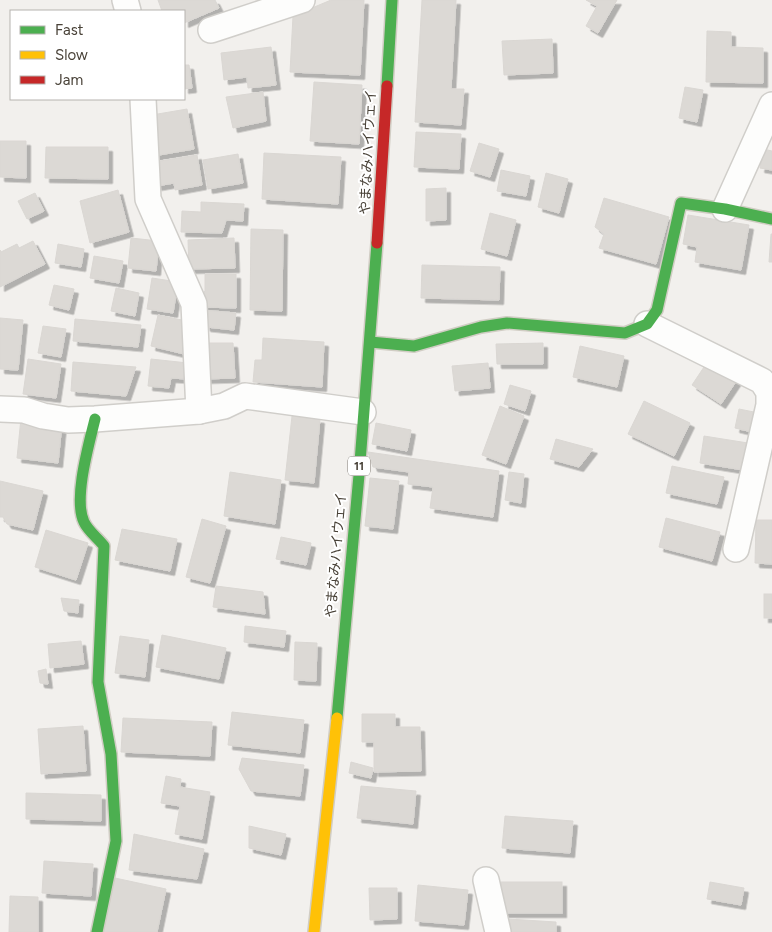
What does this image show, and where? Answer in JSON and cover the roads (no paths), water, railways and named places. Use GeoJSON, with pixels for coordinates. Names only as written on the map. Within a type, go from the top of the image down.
{"type":"FeatureCollection","features":[{"type":"Feature","properties":{"kind":"street"},"geometry":{"type":"LineString","coordinates":[[211,30],[302,0]]}},
{"type":"Feature","properties":{"kind":"street","name":"やまなみハイウェイ"},"geometry":{"type":"LineString","coordinates":[[314,932],[318,881],[334,752],[370,342],[382,183],[392,0]]}},
{"type":"Feature","properties":{"kind":"street"},"geometry":{"type":"LineString","coordinates":[[142,100],[148,199],[194,304],[199,410]]}},
{"type":"Feature","properties":{"kind":"street"},"geometry":{"type":"LineString","coordinates":[[725,209],[772,104]]}},
{"type":"Feature","properties":{"kind":"street"},"geometry":{"type":"LineString","coordinates":[[370,342],[414,346],[481,327],[508,323],[625,332],[648,324],[657,310],[681,203],[725,209],[772,219]]}},
{"type":"Feature","properties":{"kind":"street"},"geometry":{"type":"LineString","coordinates":[[648,324],[762,381],[768,392],[770,405],[736,549]]}},
{"type":"Feature","properties":{"kind":"street"},"geometry":{"type":"LineString","coordinates":[[0,409],[24,410],[43,416],[68,420],[95,419],[199,410],[224,406],[246,396],[363,412]]}},
{"type":"Feature","properties":{"kind":"street"},"geometry":{"type":"LineString","coordinates":[[95,419],[80,492],[80,508],[84,522],[104,546],[98,682],[110,754],[116,841],[97,932]]}},
{"type":"Feature","properties":{"kind":"street"},"geometry":{"type":"LineString","coordinates":[[486,880],[498,932]]}}]}
